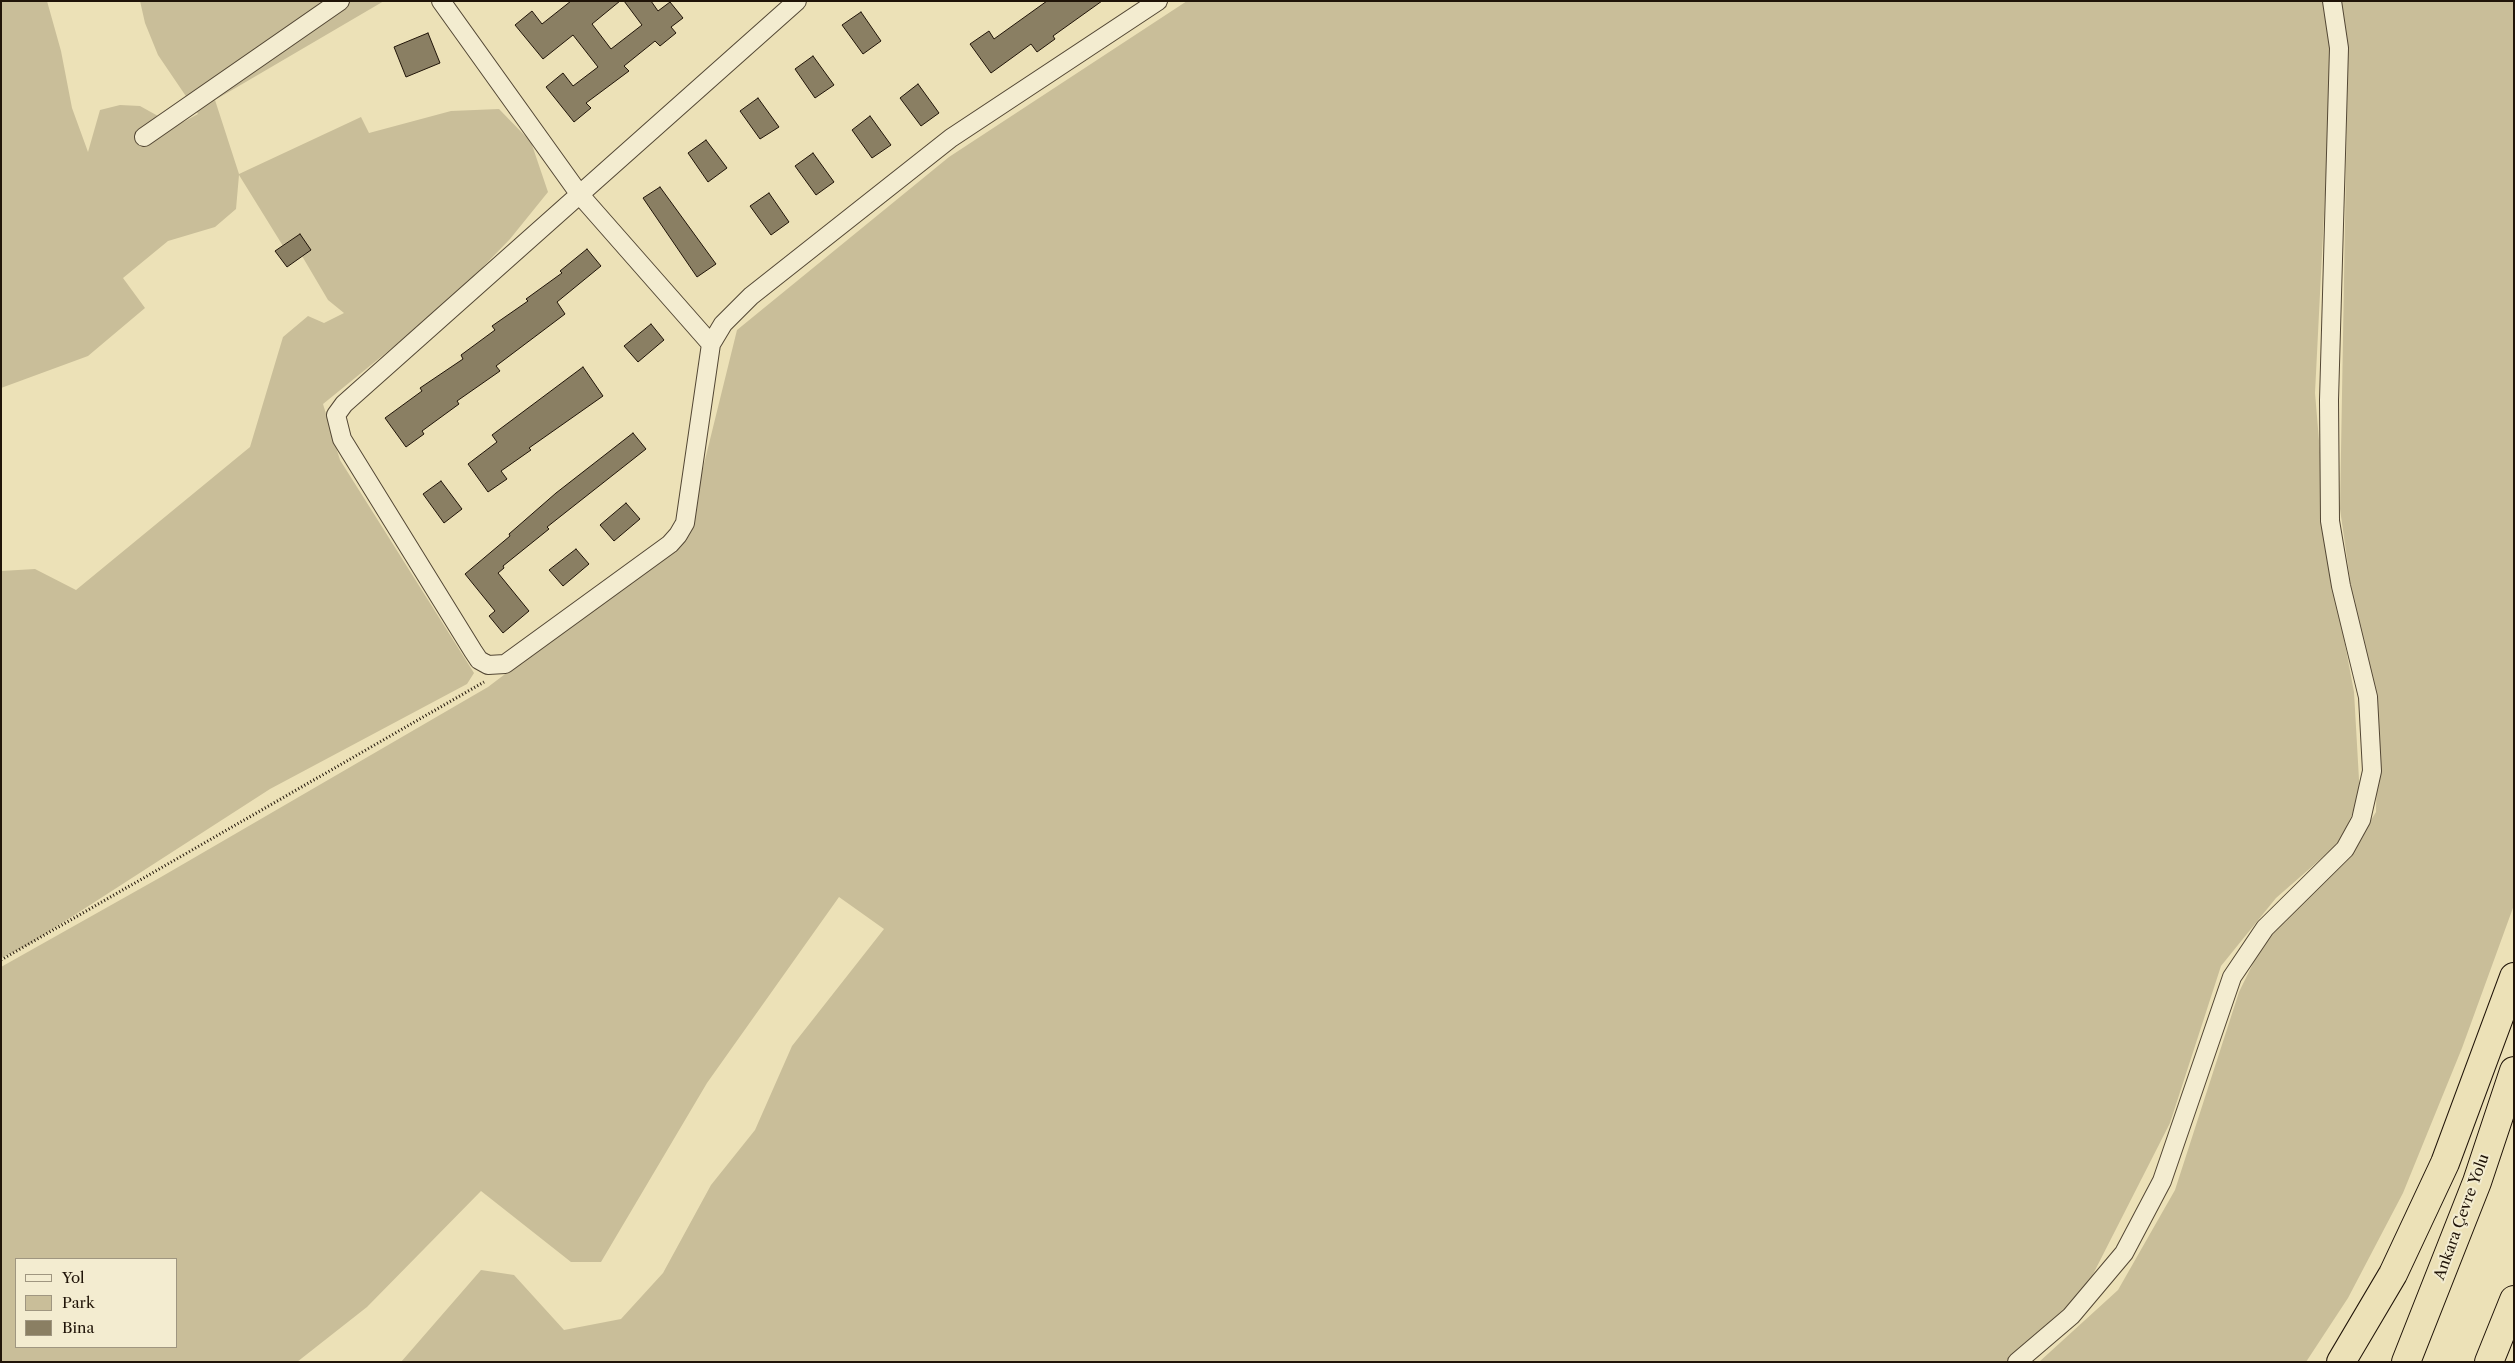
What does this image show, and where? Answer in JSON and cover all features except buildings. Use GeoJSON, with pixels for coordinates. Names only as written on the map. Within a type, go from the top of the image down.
{"type":"FeatureCollection","features":[{"type":"Feature","properties":{"kind":"highway"},"geometry":{"type":"LineString","coordinates":[[2341,1362],[2393,1274],[2445,1163],[2514,977]]}},
{"type":"Feature","properties":{"kind":"highway","name":"Ankara Çevre Yolu"},"geometry":{"type":"LineString","coordinates":[[2406,1362],[2477,1182],[2514,1071]]}},
{"type":"Feature","properties":{"kind":"highway"},"geometry":{"type":"LineString","coordinates":[[2489,1362],[2514,1300]]}},
{"type":"Feature","properties":{"kind":"street"},"geometry":{"type":"LineString","coordinates":[[144,137],[340,1]]}},
{"type":"Feature","properties":{"kind":"street"},"geometry":{"type":"LineString","coordinates":[[441,1],[580,195],[712,344]]}},
{"type":"Feature","properties":{"kind":"street"},"geometry":{"type":"LineString","coordinates":[[797,1],[344,404],[336,415],[342,439],[473,651],[479,660],[488,665],[505,664],[670,544],[678,535],[685,523],[712,344],[723,324],[751,296],[951,138],[1158,1]]}},
{"type":"Feature","properties":{"kind":"street"},"geometry":{"type":"LineString","coordinates":[[2017,1362],[2071,1316],[2124,1253],[2162,1181],[2232,977],[2265,928],[2345,849],[2362,820],[2372,770],[2368,697],[2341,586],[2330,521],[2329,400],[2339,48],[2332,1]]}},
{"type":"Feature","properties":{"kind":"path"},"geometry":{"type":"LineString","coordinates":[[1,960],[472,689],[505,664]]}},
{"type":"Feature","properties":{"kind":"green space"},"geometry":{"type":"Polygon","coordinates":[[[1,1],[47,1],[61,51],[72,108],[88,152],[100,110],[120,105],[140,106],[176,126],[198,114],[158,55],[145,23],[140,1],[384,1],[215,100],[239,174],[361,117],[369,133],[451,111],[499,109],[531,142],[548,192],[510,239],[451,300],[323,404],[340,460],[474,673],[467,684],[270,789],[28,945],[1,958],[1,571],[35,569],[76,590],[250,447],[283,337],[308,316],[324,323],[344,313],[328,300],[302,256],[300,234],[283,246],[239,175],[236,209],[215,227],[168,241],[123,278],[145,308],[88,356],[1,388],[1,1]]]}},
{"type":"Feature","properties":{"kind":"green space"},"geometry":{"type":"Polygon","coordinates":[[[1187,1],[2325,1],[2333,35],[2315,393],[2323,488],[2339,612],[2354,692],[2360,797],[2339,843],[2276,898],[2221,966],[2170,1123],[2085,1290],[2006,1362],[401,1362],[481,1270],[514,1275],[564,1330],[621,1319],[663,1273],[711,1185],[755,1130],[792,1046],[884,929],[839,897],[707,1083],[601,1262],[571,1262],[481,1191],[367,1307],[297,1362],[1,1362],[1,967],[161,877],[488,687],[686,537],[737,330],[949,157],[1187,1]]]}},
{"type":"Feature","properties":{"kind":"green space"},"geometry":{"type":"Polygon","coordinates":[[[2341,1],[2514,1],[2514,905],[2462,1048],[2403,1193],[2348,1298],[2306,1362],[2039,1362],[2118,1290],[2175,1190],[2239,992],[2269,931],[2346,861],[2376,812],[2378,710],[2352,593],[2340,509],[2348,50],[2341,1]]]}}]}
